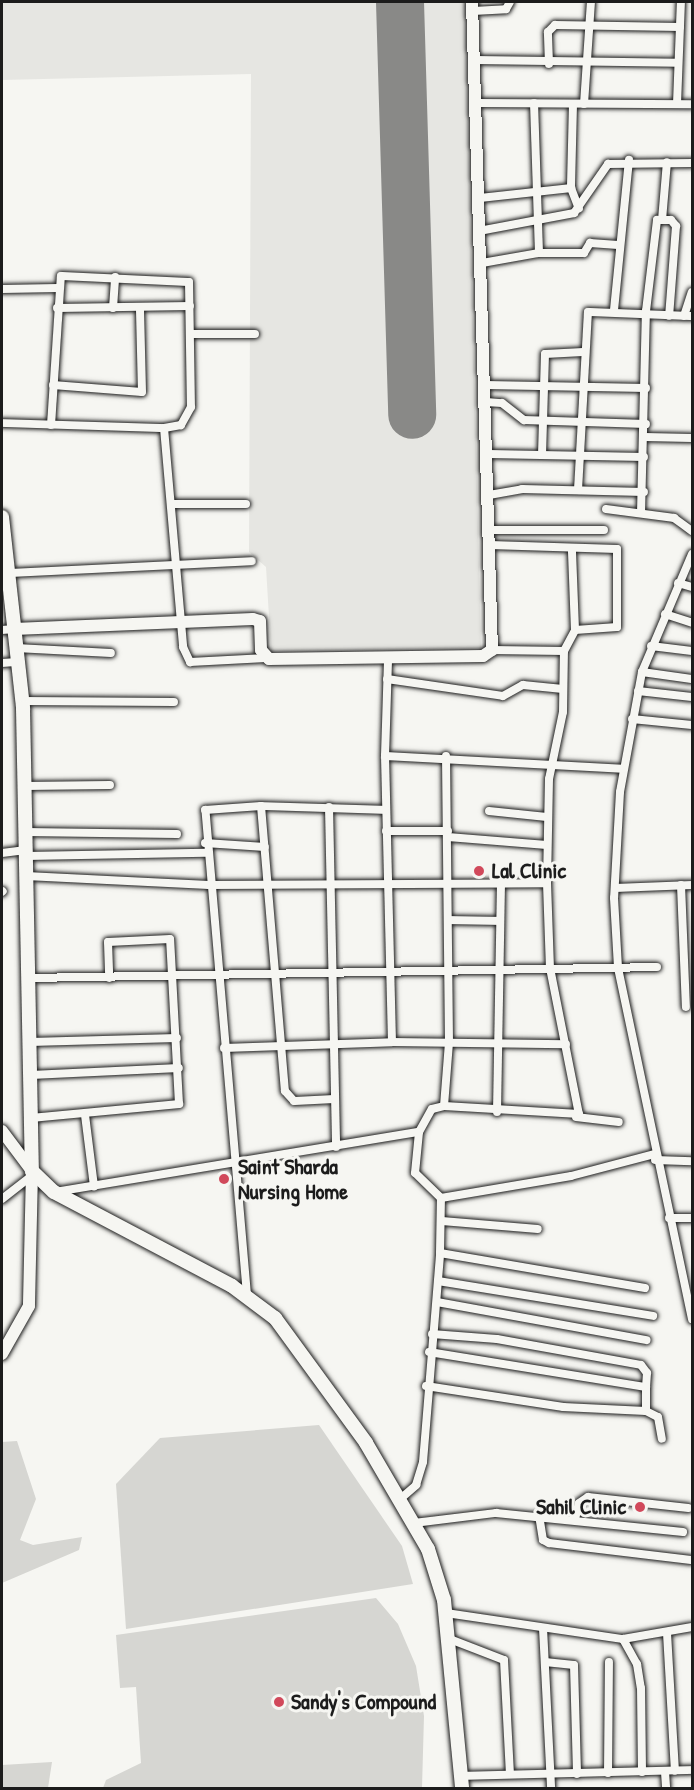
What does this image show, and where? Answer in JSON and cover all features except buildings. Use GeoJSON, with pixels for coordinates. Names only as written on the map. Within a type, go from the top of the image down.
{"type":"FeatureCollection","features":[{"type":"Feature","properties":{"kind":"main road"},"geometry":{"type":"LineString","coordinates":[[2,517],[8,629],[17,655],[22,701],[31,1074],[31,1175],[54,1192],[246,1295],[274,1318],[366,1443],[428,1549],[446,1613],[462,1782]]}},
{"type":"Feature","properties":{"kind":"street"},"geometry":{"type":"LineString","coordinates":[[492,650],[489,454],[472,6],[506,9],[510,2]]}},
{"type":"Feature","properties":{"kind":"street"},"geometry":{"type":"LineString","coordinates":[[584,104],[591,2]]}},
{"type":"Feature","properties":{"kind":"street"},"geometry":{"type":"LineString","coordinates":[[677,104],[681,2]]}},
{"type":"Feature","properties":{"kind":"street"},"geometry":{"type":"LineString","coordinates":[[549,64],[552,26],[589,24],[680,27]]}},
{"type":"Feature","properties":{"kind":"street"},"geometry":{"type":"LineString","coordinates":[[475,60],[549,64],[678,63]]}},
{"type":"Feature","properties":{"kind":"street"},"geometry":{"type":"LineString","coordinates":[[476,103],[693,105]]}},
{"type":"Feature","properties":{"kind":"street"},"geometry":{"type":"LineString","coordinates":[[534,103],[539,253]]}},
{"type":"Feature","properties":{"kind":"street"},"geometry":{"type":"LineString","coordinates":[[573,104],[571,188],[579,208]]}},
{"type":"Feature","properties":{"kind":"street"},"geometry":{"type":"LineString","coordinates":[[479,231],[538,222],[579,208],[608,164],[629,160],[693,163]]}},
{"type":"Feature","properties":{"kind":"street"},"geometry":{"type":"LineString","coordinates":[[614,310],[618,245],[629,160]]}},
{"type":"Feature","properties":{"kind":"street"},"geometry":{"type":"LineString","coordinates":[[662,220],[667,162]]}},
{"type":"Feature","properties":{"kind":"street"},"geometry":{"type":"LineString","coordinates":[[480,198],[571,188]]}},
{"type":"Feature","properties":{"kind":"street"},"geometry":{"type":"LineString","coordinates":[[641,513],[644,492],[646,424],[646,311],[654,224],[662,220],[676,226],[669,315]]}},
{"type":"Feature","properties":{"kind":"street"},"geometry":{"type":"LineString","coordinates":[[482,263],[539,253],[584,253],[590,243],[618,245]]}},
{"type":"Feature","properties":{"kind":"street"},"geometry":{"type":"LineString","coordinates":[[2,423],[51,425],[164,428],[188,420],[191,287],[184,279],[61,276],[58,288],[51,425]]}},
{"type":"Feature","properties":{"kind":"street"},"geometry":{"type":"LineString","coordinates":[[113,308],[115,277]]}},
{"type":"Feature","properties":{"kind":"street"},"geometry":{"type":"LineString","coordinates":[[2,289],[58,288]]}},
{"type":"Feature","properties":{"kind":"street"},"geometry":{"type":"LineString","coordinates":[[578,490],[583,352],[588,312],[646,311],[688,316],[693,292]]}},
{"type":"Feature","properties":{"kind":"street"},"geometry":{"type":"LineString","coordinates":[[57,308],[190,306]]}},
{"type":"Feature","properties":{"kind":"street"},"geometry":{"type":"LineString","coordinates":[[53,385],[142,392],[140,308]]}},
{"type":"Feature","properties":{"kind":"street"},"geometry":{"type":"LineString","coordinates":[[190,334],[255,334]]}},
{"type":"Feature","properties":{"kind":"street"},"geometry":{"type":"LineString","coordinates":[[542,455],[546,353],[583,352]]}},
{"type":"Feature","properties":{"kind":"street"},"geometry":{"type":"LineString","coordinates":[[486,385],[583,389],[646,388]]}},
{"type":"Feature","properties":{"kind":"street"},"geometry":{"type":"LineString","coordinates":[[486,402],[502,403],[524,420],[580,420],[646,424]]}},
{"type":"Feature","properties":{"kind":"street"},"geometry":{"type":"LineString","coordinates":[[164,428],[178,619],[188,661],[483,656],[492,650],[564,651]]}},
{"type":"Feature","properties":{"kind":"street"},"geometry":{"type":"LineString","coordinates":[[645,437],[693,438]]}},
{"type":"Feature","properties":{"kind":"street"},"geometry":{"type":"LineString","coordinates":[[489,454],[644,457]]}},
{"type":"Feature","properties":{"kind":"street"},"geometry":{"type":"LineString","coordinates":[[489,495],[578,490],[644,492]]}},
{"type":"Feature","properties":{"kind":"street"},"geometry":{"type":"LineString","coordinates":[[171,504],[246,504]]}},
{"type":"Feature","properties":{"kind":"street"},"geometry":{"type":"LineString","coordinates":[[606,509],[674,518],[693,531]]}},
{"type":"Feature","properties":{"kind":"street"},"geometry":{"type":"LineString","coordinates":[[490,530],[604,530]]}},
{"type":"Feature","properties":{"kind":"street"},"geometry":{"type":"LineString","coordinates":[[490,545],[572,551],[615,548],[620,590],[616,628],[575,630]]}},
{"type":"Feature","properties":{"kind":"street"},"geometry":{"type":"LineString","coordinates":[[572,551],[575,630],[564,651],[563,688],[551,762],[547,817],[547,883],[550,968],[566,1044],[576,1117]]}},
{"type":"Feature","properties":{"kind":"street"},"geometry":{"type":"LineString","coordinates":[[693,554],[678,583],[642,672],[623,769],[615,888],[618,968],[655,1157],[693,1318]]}},
{"type":"Feature","properties":{"kind":"street"},"geometry":{"type":"LineString","coordinates":[[6,569],[174,566],[252,561]]}},
{"type":"Feature","properties":{"kind":"street"},"geometry":{"type":"LineString","coordinates":[[678,583],[693,587]]}},
{"type":"Feature","properties":{"kind":"street"},"geometry":{"type":"LineString","coordinates":[[665,614],[693,623]]}},
{"type":"Feature","properties":{"kind":"street"},"geometry":{"type":"LineString","coordinates":[[8,629],[178,619],[260,621],[266,658]]}},
{"type":"Feature","properties":{"kind":"street"},"geometry":{"type":"LineString","coordinates":[[651,646],[693,651]]}},
{"type":"Feature","properties":{"kind":"street"},"geometry":{"type":"LineString","coordinates":[[2,663],[17,655],[111,652]]}},
{"type":"Feature","properties":{"kind":"street"},"geometry":{"type":"LineString","coordinates":[[388,657],[385,810],[388,971],[392,1042]]}},
{"type":"Feature","properties":{"kind":"street"},"geometry":{"type":"LineString","coordinates":[[642,672],[693,679]]}},
{"type":"Feature","properties":{"kind":"street"},"geometry":{"type":"LineString","coordinates":[[387,679],[503,696],[523,685],[563,688]]}},
{"type":"Feature","properties":{"kind":"street"},"geometry":{"type":"LineString","coordinates":[[638,691],[693,697]]}},
{"type":"Feature","properties":{"kind":"street"},"geometry":{"type":"LineString","coordinates":[[22,701],[174,702]]}},
{"type":"Feature","properties":{"kind":"street"},"geometry":{"type":"LineString","coordinates":[[632,719],[693,725]]}},
{"type":"Feature","properties":{"kind":"street"},"geometry":{"type":"LineString","coordinates":[[385,756],[446,756],[623,769]]}},
{"type":"Feature","properties":{"kind":"street"},"geometry":{"type":"LineString","coordinates":[[444,1106],[449,1042],[446,756]]}},
{"type":"Feature","properties":{"kind":"street"},"geometry":{"type":"LineString","coordinates":[[24,786],[110,785]]}},
{"type":"Feature","properties":{"kind":"street"},"geometry":{"type":"LineString","coordinates":[[246,1295],[204,816],[210,806],[385,810]]}},
{"type":"Feature","properties":{"kind":"street"},"geometry":{"type":"LineString","coordinates":[[261,806],[278,973],[281,1047],[288,1098],[335,1099]]}},
{"type":"Feature","properties":{"kind":"street"},"geometry":{"type":"LineString","coordinates":[[328,807],[330,971],[336,1148]]}},
{"type":"Feature","properties":{"kind":"street"},"geometry":{"type":"LineString","coordinates":[[489,811],[547,817]]}},
{"type":"Feature","properties":{"kind":"street"},"geometry":{"type":"LineString","coordinates":[[386,831],[448,834],[547,845]]}},
{"type":"Feature","properties":{"kind":"street"},"geometry":{"type":"LineString","coordinates":[[25,832],[177,834]]}},
{"type":"Feature","properties":{"kind":"street"},"geometry":{"type":"LineString","coordinates":[[205,843],[265,847]]}},
{"type":"Feature","properties":{"kind":"street"},"geometry":{"type":"LineString","coordinates":[[2,853],[206,854]]}},
{"type":"Feature","properties":{"kind":"street"},"geometry":{"type":"LineString","coordinates":[[26,876],[209,885],[547,883]]}},
{"type":"Feature","properties":{"kind":"street"},"geometry":{"type":"LineString","coordinates":[[497,1112],[501,882]]}},
{"type":"Feature","properties":{"kind":"street"},"geometry":{"type":"LineString","coordinates":[[681,885],[688,954],[686,1007]]}},
{"type":"Feature","properties":{"kind":"street"},"geometry":{"type":"LineString","coordinates":[[615,888],[693,885]]}},
{"type":"Feature","properties":{"kind":"street"},"geometry":{"type":"LineString","coordinates":[[449,920],[500,921]]}},
{"type":"Feature","properties":{"kind":"street"},"geometry":{"type":"LineString","coordinates":[[31,1118],[174,1107],[180,1096],[172,945],[162,937],[108,942],[109,978]]}},
{"type":"Feature","properties":{"kind":"street"},"geometry":{"type":"LineString","coordinates":[[28,978],[174,977],[218,973],[449,969],[657,968]]}},
{"type":"Feature","properties":{"kind":"street"},"geometry":{"type":"LineString","coordinates":[[30,1042],[177,1038]]}},
{"type":"Feature","properties":{"kind":"street"},"geometry":{"type":"LineString","coordinates":[[224,1048],[392,1042],[566,1044]]}},
{"type":"Feature","properties":{"kind":"street"},"geometry":{"type":"LineString","coordinates":[[31,1074],[179,1068]]}},
{"type":"Feature","properties":{"kind":"street"},"geometry":{"type":"LineString","coordinates":[[399,1500],[420,1474],[429,1353],[437,1302],[442,1221],[441,1198],[415,1173],[419,1132],[432,1109],[444,1106],[619,1122]]}},
{"type":"Feature","properties":{"kind":"street"},"geometry":{"type":"LineString","coordinates":[[85,1115],[94,1186]]}},
{"type":"Feature","properties":{"kind":"street"},"geometry":{"type":"LineString","coordinates":[[2,1131],[31,1175],[29,1306],[2,1354]]}},
{"type":"Feature","properties":{"kind":"street"},"geometry":{"type":"LineString","coordinates":[[54,1192],[234,1161],[336,1148],[419,1132]]}},
{"type":"Feature","properties":{"kind":"street"},"geometry":{"type":"LineString","coordinates":[[441,1198],[571,1176],[655,1157],[693,1161]]}},
{"type":"Feature","properties":{"kind":"street"},"geometry":{"type":"LineString","coordinates":[[2,1199],[31,1175]]}},
{"type":"Feature","properties":{"kind":"street"},"geometry":{"type":"LineString","coordinates":[[669,1218],[693,1218]]}},
{"type":"Feature","properties":{"kind":"street"},"geometry":{"type":"LineString","coordinates":[[442,1221],[538,1229]]}},
{"type":"Feature","properties":{"kind":"street"},"geometry":{"type":"LineString","coordinates":[[440,1253],[645,1288]]}},
{"type":"Feature","properties":{"kind":"street"},"geometry":{"type":"LineString","coordinates":[[438,1281],[653,1316]]}},
{"type":"Feature","properties":{"kind":"street"},"geometry":{"type":"LineString","coordinates":[[437,1302],[646,1340]]}},
{"type":"Feature","properties":{"kind":"street"},"geometry":{"type":"LineString","coordinates":[[432,1334],[496,1339],[641,1365],[647,1373],[646,1411]]}},
{"type":"Feature","properties":{"kind":"street"},"geometry":{"type":"LineString","coordinates":[[429,1353],[646,1387]]}},
{"type":"Feature","properties":{"kind":"street"},"geometry":{"type":"LineString","coordinates":[[426,1386],[563,1407],[646,1411],[658,1417],[662,1439]]}},
{"type":"Feature","properties":{"kind":"street"},"geometry":{"type":"LineString","coordinates":[[575,1519],[579,1503],[588,1497],[688,1508]]}},
{"type":"Feature","properties":{"kind":"street"},"geometry":{"type":"LineString","coordinates":[[414,1523],[496,1513],[539,1515],[683,1532]]}},
{"type":"Feature","properties":{"kind":"street"},"geometry":{"type":"LineString","coordinates":[[539,1515],[543,1540],[549,1543],[691,1560]]}},
{"type":"Feature","properties":{"kind":"street"},"geometry":{"type":"LineString","coordinates":[[446,1613],[623,1639],[693,1627]]}},
{"type":"Feature","properties":{"kind":"street"},"geometry":{"type":"LineString","coordinates":[[543,1629],[550,1788]]}},
{"type":"Feature","properties":{"kind":"street"},"geometry":{"type":"LineString","coordinates":[[667,1633],[675,1771]]}},
{"type":"Feature","properties":{"kind":"street"},"geometry":{"type":"LineString","coordinates":[[447,1638],[504,1660],[510,1774]]}},
{"type":"Feature","properties":{"kind":"street"},"geometry":{"type":"LineString","coordinates":[[623,1639],[640,1680],[642,1772]]}},
{"type":"Feature","properties":{"kind":"street"},"geometry":{"type":"LineString","coordinates":[[545,1662],[574,1665],[577,1774]]}},
{"type":"Feature","properties":{"kind":"street"},"geometry":{"type":"LineString","coordinates":[[608,1773],[609,1662]]}},
{"type":"Feature","properties":{"kind":"street"},"geometry":{"type":"LineString","coordinates":[[462,1782],[510,1774],[693,1770]]}},
{"type":"Feature","properties":{"kind":"street"},"geometry":{"type":"LineString","coordinates":[[665,1772],[666,1788]]}},
{"type":"Feature","properties":{"kind":"shaded area"},"geometry":{"type":"Polygon","coordinates":[[[2,2],[465,2],[481,648],[271,651],[266,567],[249,552],[251,74],[2,80],[2,2]]]}},
{"type":"Feature","properties":{"kind":"shaded area"},"geometry":{"type":"Polygon","coordinates":[[[319,1425],[402,1546],[413,1584],[126,1629],[116,1484],[160,1438],[319,1425]]]}},
{"type":"Feature","properties":{"kind":"shaded area"},"geometry":{"type":"Polygon","coordinates":[[[17,1441],[36,1499],[20,1540],[33,1545],[82,1537],[79,1550],[2,1583],[2,1442],[17,1441]]]}},
{"type":"Feature","properties":{"kind":"shaded area","name":"Sandy's Compound"},"geometry":{"type":"Polygon","coordinates":[[[376,1598],[398,1624],[416,1666],[424,1716],[422,1788],[103,1788],[106,1780],[141,1763],[136,1687],[120,1688],[116,1635],[376,1598]]]}},
{"type":"Feature","properties":{"kind":"shaded area"},"geometry":{"type":"Polygon","coordinates":[[[52,1762],[48,1788],[2,1788],[2,1765],[52,1762]]]}},
{"type":"Feature","properties":{"kind":"runway"},"geometry":{"type":"LineString","coordinates":[[400,2],[412,415]]}},
{"type":"Feature","properties":{"kind":"place","name":"Lal Clinic"},"geometry":{"type":"Point","coordinates":[479,871]}},
{"type":"Feature","properties":{"kind":"place","name":"Saint Sharda Nursing Home"},"geometry":{"type":"Point","coordinates":[224,1179]}},
{"type":"Feature","properties":{"kind":"place","name":"Sahil Clinic"},"geometry":{"type":"Point","coordinates":[640,1507]}},
{"type":"Feature","properties":{"kind":"place","name":"Sandy's Compound"},"geometry":{"type":"Point","coordinates":[279,1702]}}]}
